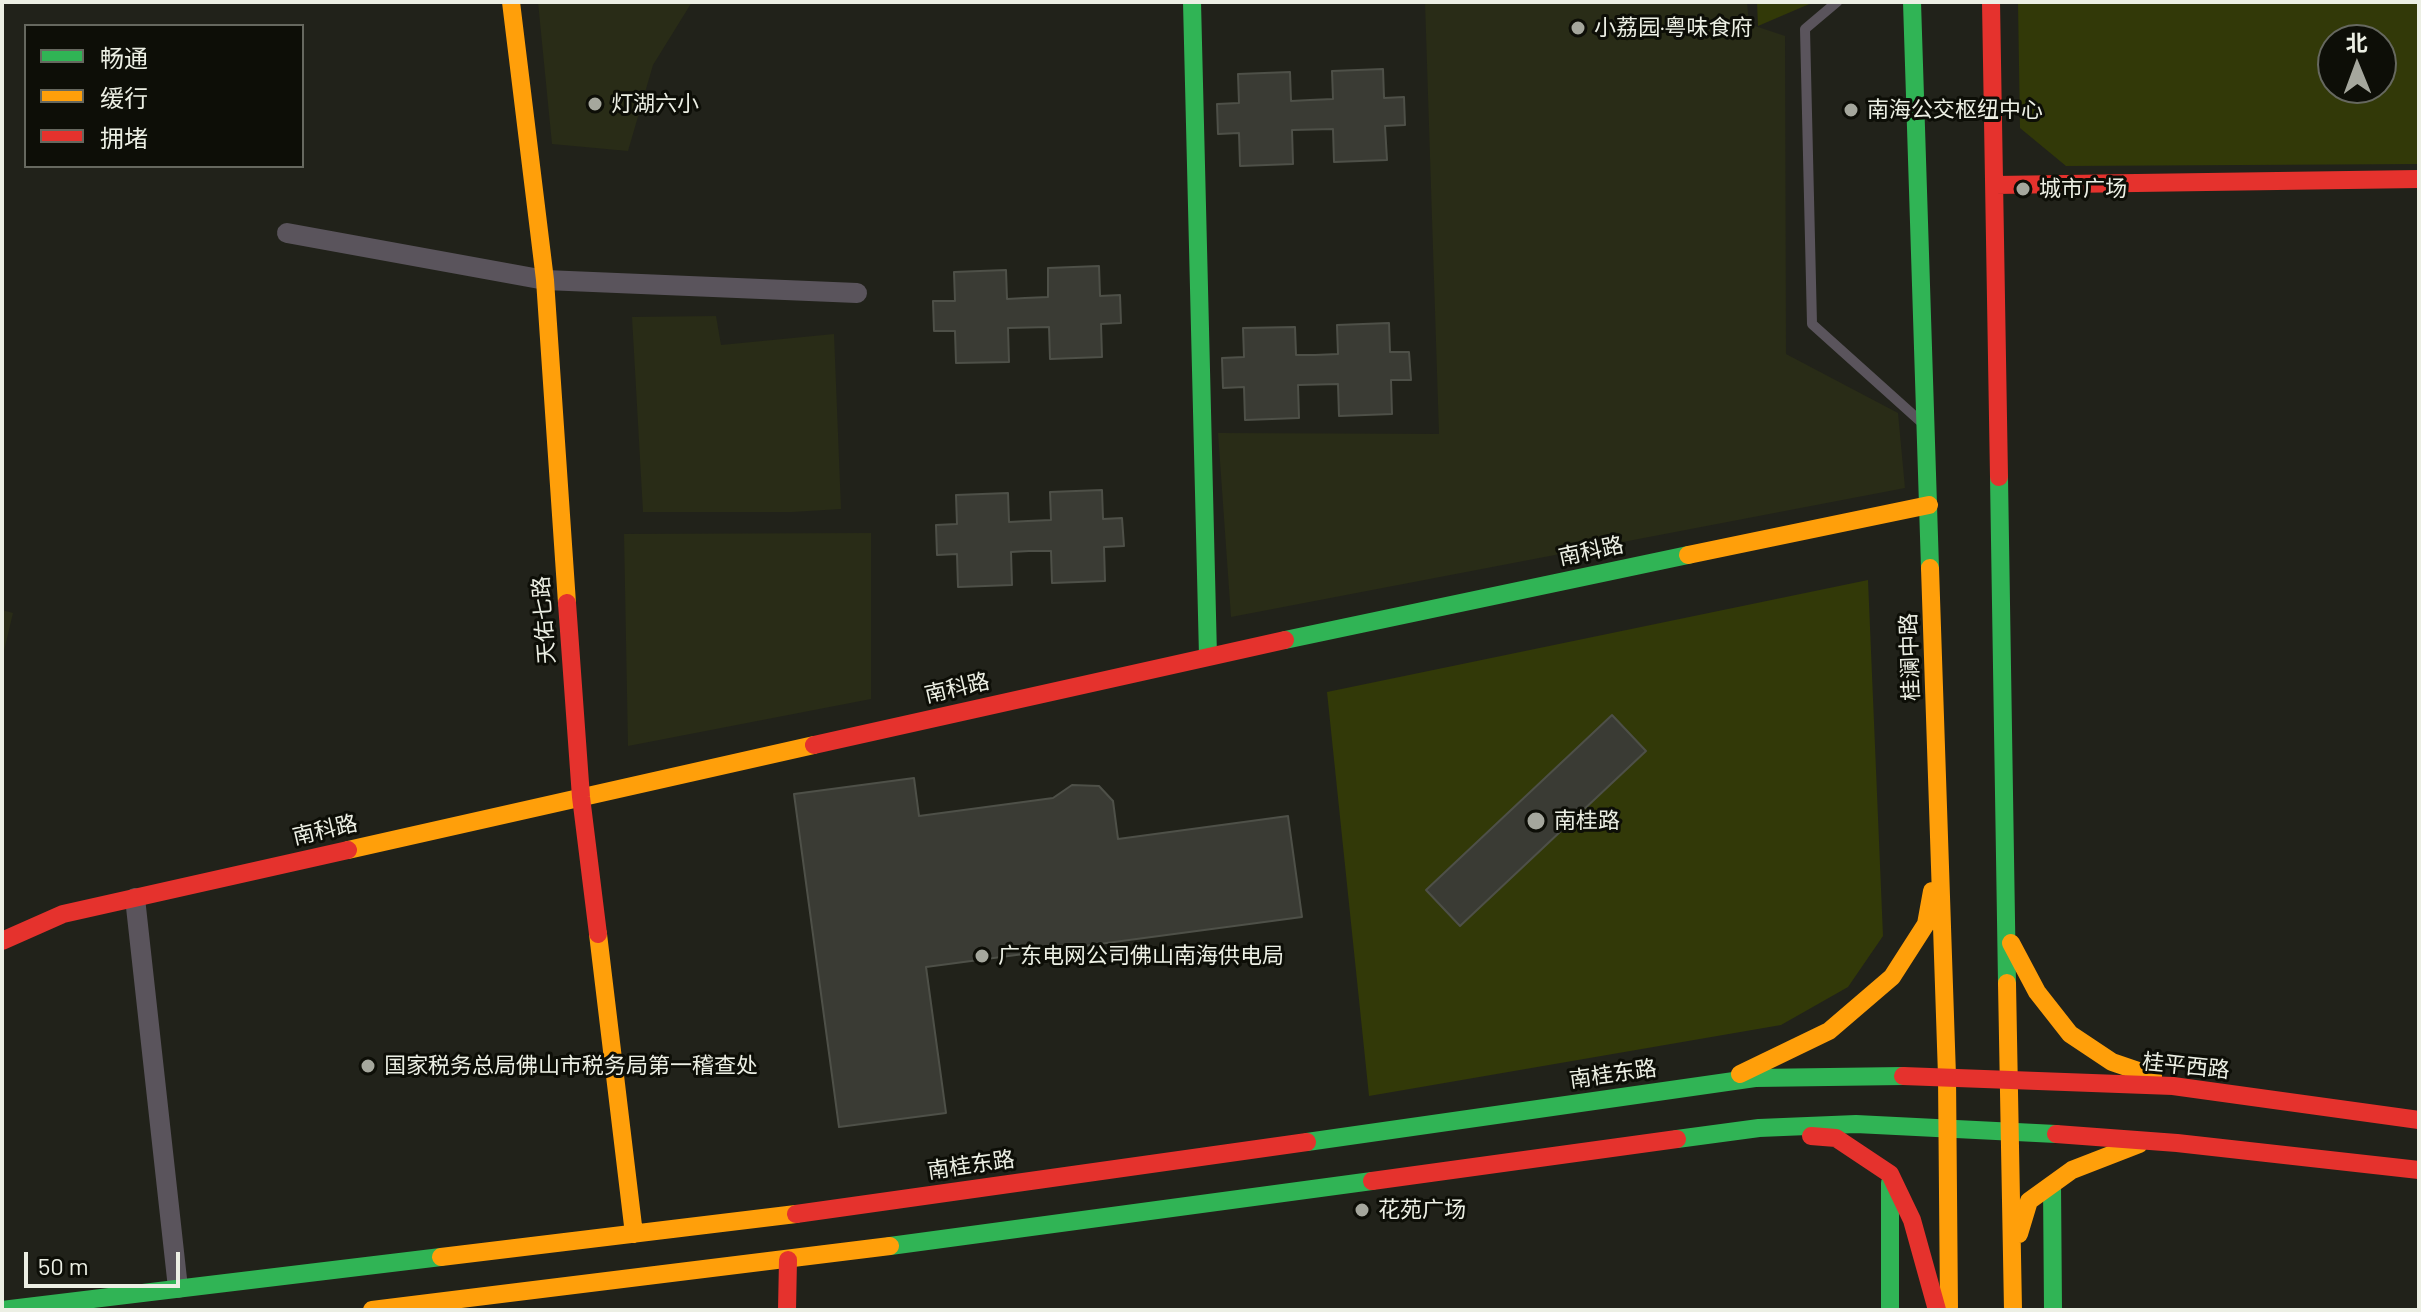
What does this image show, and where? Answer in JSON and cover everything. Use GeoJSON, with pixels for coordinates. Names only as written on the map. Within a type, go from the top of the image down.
{"type":"FeatureCollection","features":[{"type":"Feature","properties":{"kind":"main road","name":"天佑七路"},"geometry":{"type":"LineString","coordinates":[[511,2],[545,280],[581,797],[634,1234]]}},
{"type":"Feature","properties":{"kind":"main road"},"geometry":{"type":"LineString","coordinates":[[1192,2],[1208,656]]}},
{"type":"Feature","properties":{"kind":"main road","name":"桂澜中路"},"geometry":{"type":"LineString","coordinates":[[1912,2],[1947,1076],[1949,1310]]}},
{"type":"Feature","properties":{"kind":"main road"},"geometry":{"type":"LineString","coordinates":[[1991,2],[2013,1310]]}},
{"type":"Feature","properties":{"kind":"main road"},"geometry":{"type":"LineString","coordinates":[[1995,185],[2419,179]]}},
{"type":"Feature","properties":{"kind":"main road","name":"南科路"},"geometry":{"type":"LineString","coordinates":[[2,941],[63,914],[1208,656],[1929,505]]}},
{"type":"Feature","properties":{"kind":"main road"},"geometry":{"type":"LineString","coordinates":[[1721,1083],[1829,1031],[1892,977],[1926,924],[1940,848]]}},
{"type":"Feature","properties":{"kind":"main road"},"geometry":{"type":"LineString","coordinates":[[2008,937],[2037,992],[2070,1034],[2112,1062],[2183,1087]]}},
{"type":"Feature","properties":{"kind":"main road","name":"南桂东路"},"geometry":{"type":"LineString","coordinates":[[2,1310],[782,1216],[1755,1078],[1947,1076]]}},
{"type":"Feature","properties":{"kind":"main road","name":"桂平西路"},"geometry":{"type":"LineString","coordinates":[[1947,1076],[2183,1087],[2419,1120]]}},
{"type":"Feature","properties":{"kind":"main road"},"geometry":{"type":"LineString","coordinates":[[372,1310],[788,1260],[1742,1131],[1856,1124],[2011,1131],[2147,1141],[2419,1170]]}},
{"type":"Feature","properties":{"kind":"main road"},"geometry":{"type":"LineString","coordinates":[[1742,1131],[1836,1138],[1890,1174],[1912,1220],[1937,1310]]}},
{"type":"Feature","properties":{"kind":"main road"},"geometry":{"type":"LineString","coordinates":[[2012,1257],[2029,1201],[2072,1170],[2147,1141]]}},
{"type":"Feature","properties":{"kind":"main road"},"geometry":{"type":"LineString","coordinates":[[1890,1174],[1890,1310]]}},
{"type":"Feature","properties":{"kind":"main road"},"geometry":{"type":"LineString","coordinates":[[2052,1185],[2053,1310]]}},
{"type":"Feature","properties":{"kind":"main road"},"geometry":{"type":"LineString","coordinates":[[787,1310],[788,1260]]}},
{"type":"Feature","properties":{"kind":"street"},"geometry":{"type":"LineString","coordinates":[[287,233],[545,280],[857,293]]}},
{"type":"Feature","properties":{"kind":"street"},"geometry":{"type":"LineString","coordinates":[[135,898],[178,1288]]}},
{"type":"Feature","properties":{"kind":"lane"},"geometry":{"type":"LineString","coordinates":[[1837,2],[1805,29],[1812,324],[1926,427]]}},
{"type":"Feature","properties":{"kind":"shaded area","name":"灯湖六小"},"geometry":{"type":"Polygon","coordinates":[[[538,2],[692,2],[653,65],[628,151],[552,144],[538,2]]]}},
{"type":"Feature","properties":{"kind":"shaded area"},"geometry":{"type":"Polygon","coordinates":[[[1425,2],[1747,2],[1749,24],[1785,36],[1786,354],[1898,413],[1905,488],[1231,617],[1218,433],[1439,434],[1425,2]]]}},
{"type":"Feature","properties":{"kind":"shaded area"},"geometry":{"type":"Polygon","coordinates":[[[716,316],[721,345],[834,334],[841,509],[643,512],[632,317],[716,316]]]}},
{"type":"Feature","properties":{"kind":"shaded area"},"geometry":{"type":"Polygon","coordinates":[[[871,533],[871,699],[628,746],[624,534],[871,533]]]}},
{"type":"Feature","properties":{"kind":"shaded area"},"geometry":{"type":"Polygon","coordinates":[[[2,610],[13,613],[4,651],[2,651],[2,610]]]}},
{"type":"Feature","properties":{"kind":"green space"},"geometry":{"type":"Polygon","coordinates":[[[1757,2],[1814,2],[1758,26],[1757,2]]]}},
{"type":"Feature","properties":{"kind":"green space"},"geometry":{"type":"Polygon","coordinates":[[[2018,2],[2419,2],[2419,164],[2066,166],[2020,128],[2018,2]]]}},
{"type":"Feature","properties":{"kind":"green space"},"geometry":{"type":"Polygon","coordinates":[[[1868,580],[1883,936],[1848,987],[1781,1025],[1369,1096],[1327,692],[1868,580]]]}},
{"type":"Feature","properties":{"kind":"building"},"geometry":{"type":"Polygon","coordinates":[[[1383,69],[1384,98],[1404,97],[1405,125],[1385,126],[1387,160],[1334,162],[1333,129],[1292,130],[1293,164],[1240,166],[1239,133],[1218,134],[1217,104],[1239,103],[1238,74],[1290,72],[1291,101],[1333,99],[1332,71],[1383,69]]]}},
{"type":"Feature","properties":{"kind":"building"},"geometry":{"type":"Polygon","coordinates":[[[1099,266],[1100,296],[1120,295],[1121,323],[1101,324],[1102,357],[1050,359],[1049,327],[1008,328],[1009,362],[956,363],[955,331],[934,331],[933,301],[955,301],[954,272],[1006,270],[1007,299],[1048,297],[1048,268],[1099,266]]]}},
{"type":"Feature","properties":{"kind":"building"},"geometry":{"type":"Polygon","coordinates":[[[1389,323],[1390,352],[1409,352],[1411,380],[1391,380],[1392,414],[1339,416],[1338,384],[1298,385],[1299,418],[1245,420],[1244,387],[1223,388],[1222,358],[1244,357],[1243,328],[1295,327],[1296,355],[1315,355],[1338,354],[1337,325],[1389,323]]]}},
{"type":"Feature","properties":{"kind":"building"},"geometry":{"type":"Polygon","coordinates":[[[1102,490],[1103,519],[1122,518],[1124,546],[1104,547],[1105,581],[1052,583],[1051,551],[1029,551],[1011,552],[1012,585],[958,587],[957,554],[937,555],[936,525],[957,524],[956,495],[1008,493],[1009,522],[1051,520],[1050,492],[1102,490]]]}},
{"type":"Feature","properties":{"kind":"building","name":"南桂路"},"geometry":{"type":"Polygon","coordinates":[[[1612,715],[1646,751],[1460,926],[1426,890],[1612,715]]]}},
{"type":"Feature","properties":{"kind":"building"},"geometry":{"type":"Polygon","coordinates":[[[914,778],[919,816],[1053,798],[1072,785],[1099,786],[1113,801],[1118,839],[1288,816],[1302,917],[926,967],[946,1113],[839,1127],[794,794],[914,778]]]}},
{"type":"Feature","properties":{"kind":"traffic: fast"},"geometry":{"type":"LineString","coordinates":[[1192,2],[1208,656]]}},
{"type":"Feature","properties":{"kind":"traffic: fast"},"geometry":{"type":"LineString","coordinates":[[1912,2],[1930,568]]}},
{"type":"Feature","properties":{"kind":"traffic: fast"},"geometry":{"type":"LineString","coordinates":[[1999,477],[2007,983]]}},
{"type":"Feature","properties":{"kind":"traffic: fast"},"geometry":{"type":"LineString","coordinates":[[1285,640],[1688,555]]}},
{"type":"Feature","properties":{"kind":"traffic: fast"},"geometry":{"type":"LineString","coordinates":[[1307,1142],[1755,1078],[1903,1076]]}},
{"type":"Feature","properties":{"kind":"traffic: fast"},"geometry":{"type":"LineString","coordinates":[[1677,1139],[1759,1128],[1856,1124],[2056,1134]]}},
{"type":"Feature","properties":{"kind":"traffic: fast"},"geometry":{"type":"LineString","coordinates":[[890,1246],[1372,1181]]}},
{"type":"Feature","properties":{"kind":"traffic: fast"},"geometry":{"type":"LineString","coordinates":[[1890,1183],[1890,1310]]}},
{"type":"Feature","properties":{"kind":"traffic: fast"},"geometry":{"type":"LineString","coordinates":[[2052,1185],[2053,1310]]}},
{"type":"Feature","properties":{"kind":"traffic: fast"},"geometry":{"type":"LineString","coordinates":[[2,1310],[441,1257]]}},
{"type":"Feature","properties":{"kind":"traffic: slow"},"geometry":{"type":"LineString","coordinates":[[511,2],[545,280],[567,603]]}},
{"type":"Feature","properties":{"kind":"traffic: slow"},"geometry":{"type":"LineString","coordinates":[[1688,555],[1929,505]]}},
{"type":"Feature","properties":{"kind":"traffic: slow"},"geometry":{"type":"LineString","coordinates":[[1930,568],[1947,1076],[1949,1310]]}},
{"type":"Feature","properties":{"kind":"traffic: slow"},"geometry":{"type":"LineString","coordinates":[[348,850],[814,745]]}},
{"type":"Feature","properties":{"kind":"traffic: slow"},"geometry":{"type":"LineString","coordinates":[[1740,1074],[1829,1031],[1892,977],[1926,924],[1932,891]]}},
{"type":"Feature","properties":{"kind":"traffic: slow"},"geometry":{"type":"LineString","coordinates":[[598,934],[634,1234]]}},
{"type":"Feature","properties":{"kind":"traffic: slow"},"geometry":{"type":"LineString","coordinates":[[2011,943],[2037,992],[2070,1034],[2112,1062],[2153,1076]]}},
{"type":"Feature","properties":{"kind":"traffic: slow"},"geometry":{"type":"LineString","coordinates":[[2007,983],[2013,1310]]}},
{"type":"Feature","properties":{"kind":"traffic: slow"},"geometry":{"type":"LineString","coordinates":[[2019,1234],[2029,1201],[2072,1170],[2139,1144]]}},
{"type":"Feature","properties":{"kind":"traffic: slow"},"geometry":{"type":"LineString","coordinates":[[441,1257],[796,1214]]}},
{"type":"Feature","properties":{"kind":"traffic: slow"},"geometry":{"type":"LineString","coordinates":[[372,1310],[890,1246]]}},
{"type":"Feature","properties":{"kind":"traffic: jam"},"geometry":{"type":"LineString","coordinates":[[1991,2],[1999,477]]}},
{"type":"Feature","properties":{"kind":"traffic: jam"},"geometry":{"type":"LineString","coordinates":[[1995,185],[2419,179]]}},
{"type":"Feature","properties":{"kind":"traffic: jam"},"geometry":{"type":"LineString","coordinates":[[567,603],[581,797],[598,934]]}},
{"type":"Feature","properties":{"kind":"traffic: jam"},"geometry":{"type":"LineString","coordinates":[[814,745],[1285,640]]}},
{"type":"Feature","properties":{"kind":"traffic: jam"},"geometry":{"type":"LineString","coordinates":[[2,941],[63,914],[348,850]]}},
{"type":"Feature","properties":{"kind":"traffic: jam"},"geometry":{"type":"LineString","coordinates":[[1903,1076],[2173,1086],[2419,1120]]}},
{"type":"Feature","properties":{"kind":"traffic: jam"},"geometry":{"type":"LineString","coordinates":[[2056,1134],[2177,1143],[2419,1170]]}},
{"type":"Feature","properties":{"kind":"traffic: jam"},"geometry":{"type":"LineString","coordinates":[[1811,1136],[1836,1138],[1890,1174],[1912,1220],[1937,1310]]}},
{"type":"Feature","properties":{"kind":"traffic: jam"},"geometry":{"type":"LineString","coordinates":[[1372,1181],[1677,1139]]}},
{"type":"Feature","properties":{"kind":"traffic: jam"},"geometry":{"type":"LineString","coordinates":[[796,1214],[1307,1142]]}},
{"type":"Feature","properties":{"kind":"traffic: jam"},"geometry":{"type":"LineString","coordinates":[[787,1310],[788,1260]]}},
{"type":"Feature","properties":{"kind":"place","name":"小荔园·粤味食府"},"geometry":{"type":"Point","coordinates":[1578,28]}},
{"type":"Feature","properties":{"kind":"place","name":"灯湖六小"},"geometry":{"type":"Point","coordinates":[595,104]}},
{"type":"Feature","properties":{"kind":"place","name":"南海公交枢纽中心"},"geometry":{"type":"Point","coordinates":[1851,110]}},
{"type":"Feature","properties":{"kind":"place","name":"城市广场"},"geometry":{"type":"Point","coordinates":[2023,189]}},
{"type":"Feature","properties":{"kind":"place","name":"南桂路"},"geometry":{"type":"Point","coordinates":[1536,821]}},
{"type":"Feature","properties":{"kind":"place","name":"广东电网公司佛山南海供电局"},"geometry":{"type":"Point","coordinates":[982,956]}},
{"type":"Feature","properties":{"kind":"place","name":"国家税务总局佛山市税务局第一稽查处"},"geometry":{"type":"Point","coordinates":[368,1066]}},
{"type":"Feature","properties":{"kind":"place","name":"花苑广场"},"geometry":{"type":"Point","coordinates":[1362,1210]}}]}
